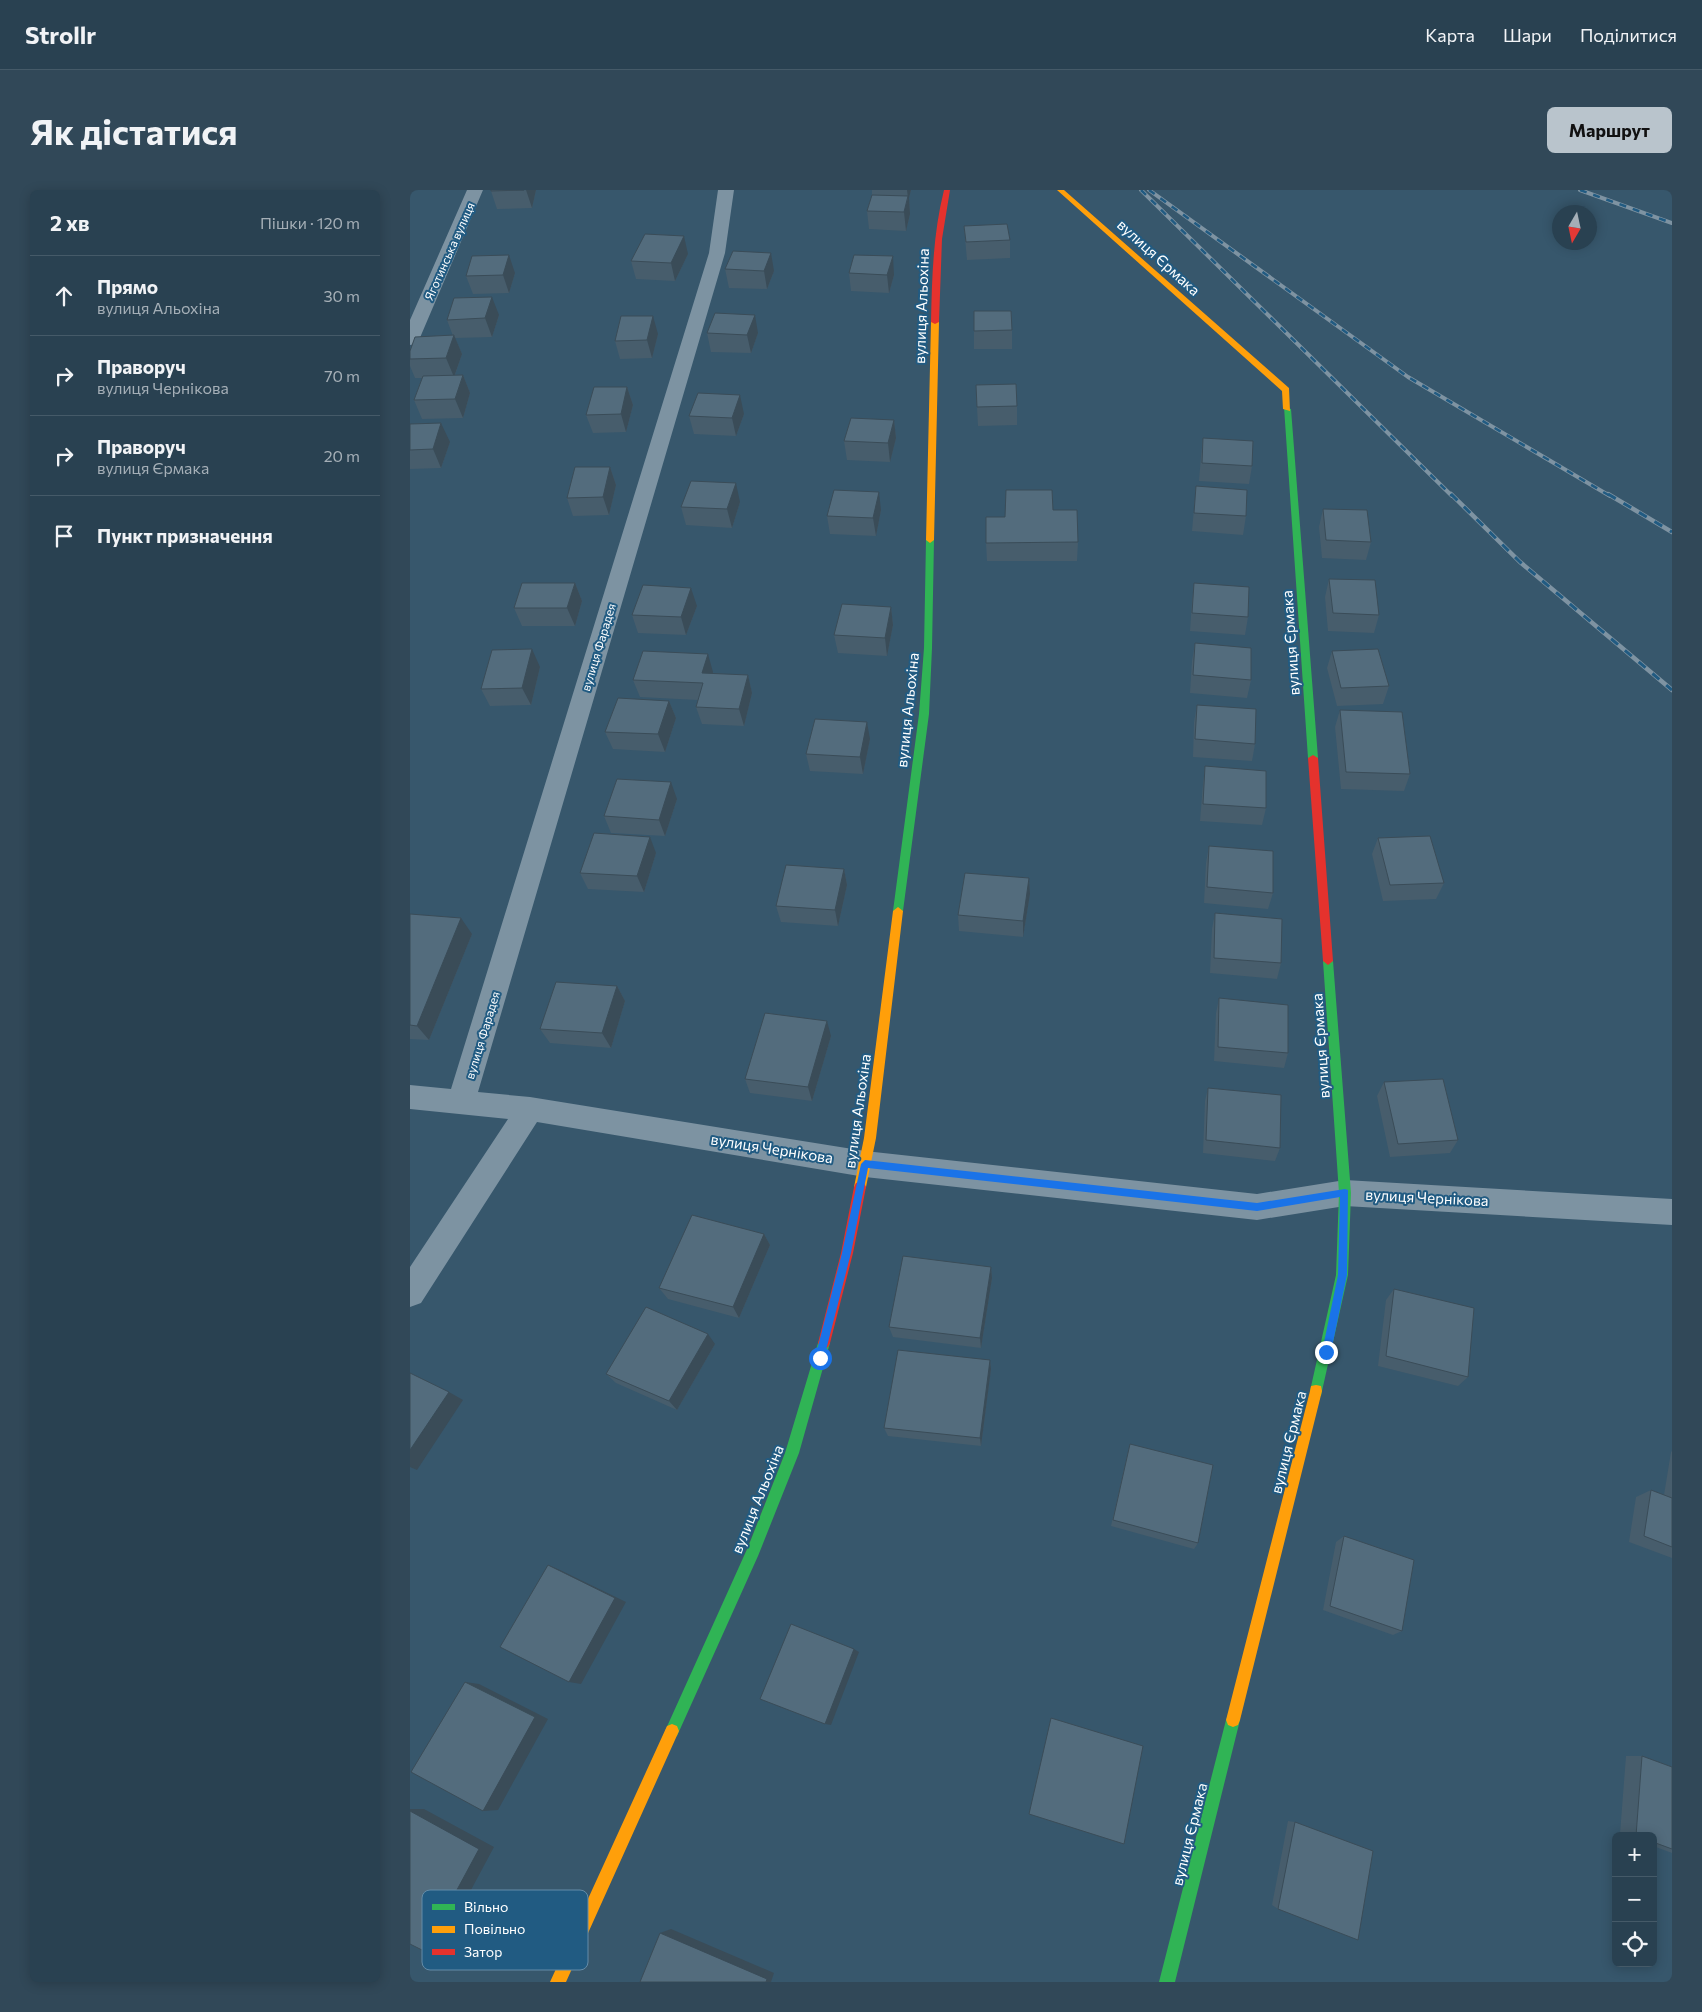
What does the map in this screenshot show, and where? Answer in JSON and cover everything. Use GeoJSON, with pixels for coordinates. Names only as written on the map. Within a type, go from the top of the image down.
{"type":"FeatureCollection","features":[{"type":"Feature","properties":{"kind":"street","name":"Яготинська вулиця"},"geometry":{"type":"LineString","coordinates":[[410,340],[476,190]]}},
{"type":"Feature","properties":{"kind":"street","name":"вулиця Фарадея"},"geometry":{"type":"LineString","coordinates":[[462,1102],[714,262],[726,190]]}},
{"type":"Feature","properties":{"kind":"street","name":"вулиця Альохіна"},"geometry":{"type":"LineString","coordinates":[[588,1916],[753,1551],[792,1453],[844,1262],[865,1164],[870,1138],[914,779],[924,714],[928,648],[936,265],[942,208],[947,190]]}},
{"type":"Feature","properties":{"kind":"street","name":"вулиця Єрмака"},"geometry":{"type":"LineString","coordinates":[[1060,190],[1286,390],[1345,1192],[1342,1275],[1326,1352],[1167,1982]]}},
{"type":"Feature","properties":{"kind":"street","name":"вулиця Чернікова"},"geometry":{"type":"LineString","coordinates":[[410,1096],[530,1109],[865,1164],[1257,1207],[1345,1192],[1672,1212]]}},
{"type":"Feature","properties":{"kind":"street"},"geometry":{"type":"LineString","coordinates":[[410,1294],[530,1109]]}},
{"type":"Feature","properties":{"kind":"street","name":"вулиця Альохіна"},"geometry":{"type":"LineString","coordinates":[[558,1982],[563,1970]]}},
{"type":"Feature","properties":{"kind":"building"},"geometry":{"type":"Polygon","coordinates":[[[491,190],[524,190],[491,191],[491,190]]]}},
{"type":"Feature","properties":{"kind":"building"},"geometry":{"type":"Polygon","coordinates":[[[872,195],[908,196],[904,212],[867,211],[872,195]]]}},
{"type":"Feature","properties":{"kind":"building"},"geometry":{"type":"Polygon","coordinates":[[[1007,224],[1010,240],[966,242],[964,226],[1007,224]]]}},
{"type":"Feature","properties":{"kind":"building"},"geometry":{"type":"Polygon","coordinates":[[[645,234],[684,236],[671,263],[631,261],[645,234]]]}},
{"type":"Feature","properties":{"kind":"building"},"geometry":{"type":"Polygon","coordinates":[[[733,251],[771,253],[764,271],[725,269],[733,251]]]}},
{"type":"Feature","properties":{"kind":"building"},"geometry":{"type":"Polygon","coordinates":[[[509,255],[503,275],[466,276],[472,256],[509,255]]]}},
{"type":"Feature","properties":{"kind":"building"},"geometry":{"type":"Polygon","coordinates":[[[854,255],[893,256],[887,275],[849,273],[854,255]]]}},
{"type":"Feature","properties":{"kind":"building"},"geometry":{"type":"Polygon","coordinates":[[[492,297],[485,318],[447,320],[454,298],[492,297]]]}},
{"type":"Feature","properties":{"kind":"building"},"geometry":{"type":"Polygon","coordinates":[[[974,311],[1011,311],[1012,330],[974,331],[974,311]]]}},
{"type":"Feature","properties":{"kind":"building"},"geometry":{"type":"Polygon","coordinates":[[[715,313],[755,315],[747,335],[707,333],[715,313]]]}},
{"type":"Feature","properties":{"kind":"building"},"geometry":{"type":"Polygon","coordinates":[[[621,316],[653,316],[647,340],[615,341],[621,316]]]}},
{"type":"Feature","properties":{"kind":"building"},"geometry":{"type":"Polygon","coordinates":[[[454,335],[446,358],[410,359],[410,351],[415,337],[454,335]]]}},
{"type":"Feature","properties":{"kind":"building"},"geometry":{"type":"Polygon","coordinates":[[[463,375],[455,399],[414,400],[423,376],[463,375]]]}},
{"type":"Feature","properties":{"kind":"building"},"geometry":{"type":"Polygon","coordinates":[[[1016,384],[1017,406],[977,407],[976,385],[1016,384]]]}},
{"type":"Feature","properties":{"kind":"building"},"geometry":{"type":"Polygon","coordinates":[[[594,387],[627,387],[621,414],[586,415],[594,387]]]}},
{"type":"Feature","properties":{"kind":"building"},"geometry":{"type":"Polygon","coordinates":[[[698,393],[740,395],[732,418],[689,416],[698,393]]]}},
{"type":"Feature","properties":{"kind":"building"},"geometry":{"type":"Polygon","coordinates":[[[851,418],[894,420],[888,443],[844,441],[851,418]]]}},
{"type":"Feature","properties":{"kind":"building"},"geometry":{"type":"Polygon","coordinates":[[[441,423],[433,449],[410,450],[410,424],[441,423]]]}},
{"type":"Feature","properties":{"kind":"building"},"geometry":{"type":"Polygon","coordinates":[[[1203,438],[1253,441],[1252,466],[1202,463],[1203,438]]]}},
{"type":"Feature","properties":{"kind":"building"},"geometry":{"type":"Polygon","coordinates":[[[575,467],[610,467],[603,497],[567,498],[575,467]]]}},
{"type":"Feature","properties":{"kind":"building"},"geometry":{"type":"Polygon","coordinates":[[[691,481],[736,483],[727,509],[681,507],[691,481]]]}},
{"type":"Feature","properties":{"kind":"building"},"geometry":{"type":"Polygon","coordinates":[[[1196,486],[1247,490],[1246,516],[1194,513],[1196,486]]]}},
{"type":"Feature","properties":{"kind":"building"},"geometry":{"type":"Polygon","coordinates":[[[834,490],[879,492],[873,518],[827,516],[834,490]]]}},
{"type":"Feature","properties":{"kind":"building"},"geometry":{"type":"Polygon","coordinates":[[[1006,490],[1052,490],[1053,510],[1077,510],[1078,542],[986,543],[986,517],[1005,517],[1006,490]]]}},
{"type":"Feature","properties":{"kind":"building"},"geometry":{"type":"Polygon","coordinates":[[[1323,509],[1367,510],[1371,542],[1326,540],[1323,509]]]}},
{"type":"Feature","properties":{"kind":"building"},"geometry":{"type":"Polygon","coordinates":[[[1329,579],[1375,580],[1379,615],[1333,613],[1329,579]]]}},
{"type":"Feature","properties":{"kind":"building"},"geometry":{"type":"Polygon","coordinates":[[[522,583],[575,583],[567,608],[514,608],[522,583]]]}},
{"type":"Feature","properties":{"kind":"building"},"geometry":{"type":"Polygon","coordinates":[[[1194,583],[1249,587],[1248,617],[1192,613],[1194,583]]]}},
{"type":"Feature","properties":{"kind":"building"},"geometry":{"type":"Polygon","coordinates":[[[643,585],[691,588],[681,617],[632,615],[643,585]]]}},
{"type":"Feature","properties":{"kind":"building"},"geometry":{"type":"Polygon","coordinates":[[[842,604],[891,607],[885,638],[834,635],[842,604]]]}},
{"type":"Feature","properties":{"kind":"building"},"geometry":{"type":"Polygon","coordinates":[[[1195,643],[1251,648],[1251,680],[1193,675],[1195,643]]]}},
{"type":"Feature","properties":{"kind":"building"},"geometry":{"type":"Polygon","coordinates":[[[532,649],[522,688],[481,689],[492,650],[532,649]]]}},
{"type":"Feature","properties":{"kind":"building"},"geometry":{"type":"Polygon","coordinates":[[[1378,649],[1389,686],[1341,688],[1332,651],[1378,649]]]}},
{"type":"Feature","properties":{"kind":"building"},"geometry":{"type":"Polygon","coordinates":[[[643,651],[708,654],[702,673],[748,675],[739,709],[696,707],[703,683],[633,680],[643,651]]]}},
{"type":"Feature","properties":{"kind":"building"},"geometry":{"type":"Polygon","coordinates":[[[618,698],[669,701],[658,734],[605,732],[618,698]]]}},
{"type":"Feature","properties":{"kind":"building"},"geometry":{"type":"Polygon","coordinates":[[[1197,705],[1256,709],[1255,744],[1195,739],[1197,705]]]}},
{"type":"Feature","properties":{"kind":"building"},"geometry":{"type":"Polygon","coordinates":[[[1340,710],[1402,712],[1410,774],[1346,772],[1340,710]]]}},
{"type":"Feature","properties":{"kind":"building"},"geometry":{"type":"Polygon","coordinates":[[[815,719],[867,722],[860,757],[806,754],[815,719]]]}},
{"type":"Feature","properties":{"kind":"building"},"geometry":{"type":"Polygon","coordinates":[[[1205,766],[1266,771],[1266,808],[1203,804],[1205,766]]]}},
{"type":"Feature","properties":{"kind":"building"},"geometry":{"type":"Polygon","coordinates":[[[617,779],[671,782],[659,820],[604,816],[617,779]]]}},
{"type":"Feature","properties":{"kind":"building"},"geometry":{"type":"Polygon","coordinates":[[[594,833],[650,837],[637,876],[580,873],[594,833]]]}},
{"type":"Feature","properties":{"kind":"building"},"geometry":{"type":"Polygon","coordinates":[[[1430,836],[1444,883],[1390,885],[1378,838],[1430,836]]]}},
{"type":"Feature","properties":{"kind":"building"},"geometry":{"type":"Polygon","coordinates":[[[1209,846],[1273,851],[1273,893],[1207,887],[1209,846]]]}},
{"type":"Feature","properties":{"kind":"building"},"geometry":{"type":"Polygon","coordinates":[[[786,865],[844,869],[835,910],[776,906],[786,865]]]}},
{"type":"Feature","properties":{"kind":"building"},"geometry":{"type":"Polygon","coordinates":[[[965,873],[1029,878],[1023,921],[958,915],[965,873]]]}},
{"type":"Feature","properties":{"kind":"building"},"geometry":{"type":"Polygon","coordinates":[[[1215,913],[1282,919],[1281,963],[1214,958],[1215,913]]]}},
{"type":"Feature","properties":{"kind":"building"},"geometry":{"type":"Polygon","coordinates":[[[410,914],[461,918],[417,1026],[410,1025],[410,914]]]}},
{"type":"Feature","properties":{"kind":"building"},"geometry":{"type":"Polygon","coordinates":[[[556,982],[617,986],[602,1033],[540,1029],[556,982]]]}},
{"type":"Feature","properties":{"kind":"building"},"geometry":{"type":"Polygon","coordinates":[[[1219,998],[1288,1005],[1288,1053],[1218,1047],[1219,998]]]}},
{"type":"Feature","properties":{"kind":"building"},"geometry":{"type":"Polygon","coordinates":[[[765,1013],[827,1021],[808,1087],[745,1079],[765,1013]]]}},
{"type":"Feature","properties":{"kind":"building"},"geometry":{"type":"Polygon","coordinates":[[[1443,1079],[1458,1140],[1398,1144],[1384,1082],[1443,1079]]]}},
{"type":"Feature","properties":{"kind":"building"},"geometry":{"type":"Polygon","coordinates":[[[1208,1088],[1281,1095],[1280,1148],[1206,1140],[1208,1088]]]}},
{"type":"Feature","properties":{"kind":"building"},"geometry":{"type":"Polygon","coordinates":[[[692,1215],[764,1234],[733,1307],[659,1288],[692,1215]]]}},
{"type":"Feature","properties":{"kind":"building"},"geometry":{"type":"Polygon","coordinates":[[[903,1256],[991,1267],[980,1338],[889,1327],[903,1256]]]}},
{"type":"Feature","properties":{"kind":"building"},"geometry":{"type":"Polygon","coordinates":[[[1394,1289],[1474,1308],[1468,1377],[1386,1356],[1394,1289]]]}},
{"type":"Feature","properties":{"kind":"building"},"geometry":{"type":"Polygon","coordinates":[[[646,1307],[708,1334],[669,1401],[606,1374],[646,1307]]]}},
{"type":"Feature","properties":{"kind":"building"},"geometry":{"type":"Polygon","coordinates":[[[898,1350],[990,1360],[980,1438],[884,1428],[898,1350]]]}},
{"type":"Feature","properties":{"kind":"building"},"geometry":{"type":"Polygon","coordinates":[[[410,1373],[449,1392],[410,1450],[410,1373]]]}},
{"type":"Feature","properties":{"kind":"building"},"geometry":{"type":"Polygon","coordinates":[[[1130,1444],[1213,1465],[1198,1543],[1113,1520],[1130,1444]]]}},
{"type":"Feature","properties":{"kind":"building"},"geometry":{"type":"Polygon","coordinates":[[[1651,1490],[1672,1498],[1672,1547],[1644,1536],[1651,1490]]]}},
{"type":"Feature","properties":{"kind":"building"},"geometry":{"type":"Polygon","coordinates":[[[1344,1536],[1414,1560],[1402,1631],[1330,1606],[1344,1536]]]}},
{"type":"Feature","properties":{"kind":"building"},"geometry":{"type":"Polygon","coordinates":[[[548,1565],[615,1598],[569,1682],[500,1647],[548,1565]]]}},
{"type":"Feature","properties":{"kind":"building"},"geometry":{"type":"Polygon","coordinates":[[[791,1624],[854,1649],[825,1724],[760,1699],[791,1624]]]}},
{"type":"Feature","properties":{"kind":"building"},"geometry":{"type":"Polygon","coordinates":[[[465,1682],[535,1717],[483,1811],[411,1772],[465,1682]]]}},
{"type":"Feature","properties":{"kind":"building"},"geometry":{"type":"Polygon","coordinates":[[[1051,1718],[1143,1746],[1124,1844],[1029,1814],[1051,1718]]]}},
{"type":"Feature","properties":{"kind":"building"},"geometry":{"type":"Polygon","coordinates":[[[1642,1756],[1672,1767],[1672,1849],[1657,1843],[1657,1832],[1636,1832],[1642,1756]]]}},
{"type":"Feature","properties":{"kind":"building"},"geometry":{"type":"Polygon","coordinates":[[[410,1811],[479,1849],[457,1890],[422,1890],[422,1950],[410,1944],[410,1811]]]}},
{"type":"Feature","properties":{"kind":"building"},"geometry":{"type":"Polygon","coordinates":[[[1295,1822],[1373,1851],[1358,1940],[1278,1909],[1295,1822]]]}},
{"type":"Feature","properties":{"kind":"building"},"geometry":{"type":"Polygon","coordinates":[[[660,1933],[767,1979],[766,1982],[640,1982],[660,1933]]]}},
{"type":"Feature","properties":{"kind":"railway"},"geometry":{"type":"LineString","coordinates":[[1141,190],[1452,496]]}},
{"type":"Feature","properties":{"kind":"railway"},"geometry":{"type":"LineString","coordinates":[[1149,190],[1408,377],[1610,496]]}},
{"type":"Feature","properties":{"kind":"railway"},"geometry":{"type":"LineString","coordinates":[[1580,190],[1672,223]]}},
{"type":"Feature","properties":{"kind":"railway"},"geometry":{"type":"LineString","coordinates":[[1451,494],[1520,562],[1672,690]]}},
{"type":"Feature","properties":{"kind":"railway"},"geometry":{"type":"LineString","coordinates":[[1608,494],[1672,532]]}},
{"type":"Feature","properties":{"kind":"traffic: fast"},"geometry":{"type":"LineString","coordinates":[[1287,409],[1313,758]]}},
{"type":"Feature","properties":{"kind":"traffic: fast"},"geometry":{"type":"LineString","coordinates":[[898,911],[924,714],[928,648],[930,540]]}},
{"type":"Feature","properties":{"kind":"traffic: fast"},"geometry":{"type":"LineString","coordinates":[[1316,1391],[1342,1275],[1345,1193],[1328,961]]}},
{"type":"Feature","properties":{"kind":"traffic: fast"},"geometry":{"type":"LineString","coordinates":[[672,1731],[753,1551],[792,1453],[824,1343]]}},
{"type":"Feature","properties":{"kind":"traffic: fast"},"geometry":{"type":"LineString","coordinates":[[1167,1982],[1233,1720]]}},
{"type":"Feature","properties":{"kind":"traffic: slow"},"geometry":{"type":"LineString","coordinates":[[1060,190],[1286,390],[1287,409]]}},
{"type":"Feature","properties":{"kind":"traffic: slow"},"geometry":{"type":"LineString","coordinates":[[930,540],[935,322]]}},
{"type":"Feature","properties":{"kind":"traffic: slow"},"geometry":{"type":"LineString","coordinates":[[860,1187],[870,1138],[898,911]]}},
{"type":"Feature","properties":{"kind":"traffic: slow"},"geometry":{"type":"LineString","coordinates":[[1233,1720],[1316,1391]]}},
{"type":"Feature","properties":{"kind":"traffic: slow"},"geometry":{"type":"LineString","coordinates":[[588,1916],[672,1731]]}},
{"type":"Feature","properties":{"kind":"traffic: slow"},"geometry":{"type":"LineString","coordinates":[[558,1982],[563,1970]]}},
{"type":"Feature","properties":{"kind":"traffic: jam"},"geometry":{"type":"LineString","coordinates":[[935,322],[938,239],[947,190]]}},
{"type":"Feature","properties":{"kind":"traffic: jam"},"geometry":{"type":"LineString","coordinates":[[1313,758],[1328,961]]}},
{"type":"Feature","properties":{"kind":"traffic: jam"},"geometry":{"type":"LineString","coordinates":[[824,1343],[847,1253],[860,1187]]}},
{"type":"Feature","properties":{"kind":"route"},"geometry":{"type":"LineString","coordinates":[[820,1358],[847,1253],[865,1164],[1257,1207],[1345,1192],[1342,1275],[1326,1352]]}}]}
